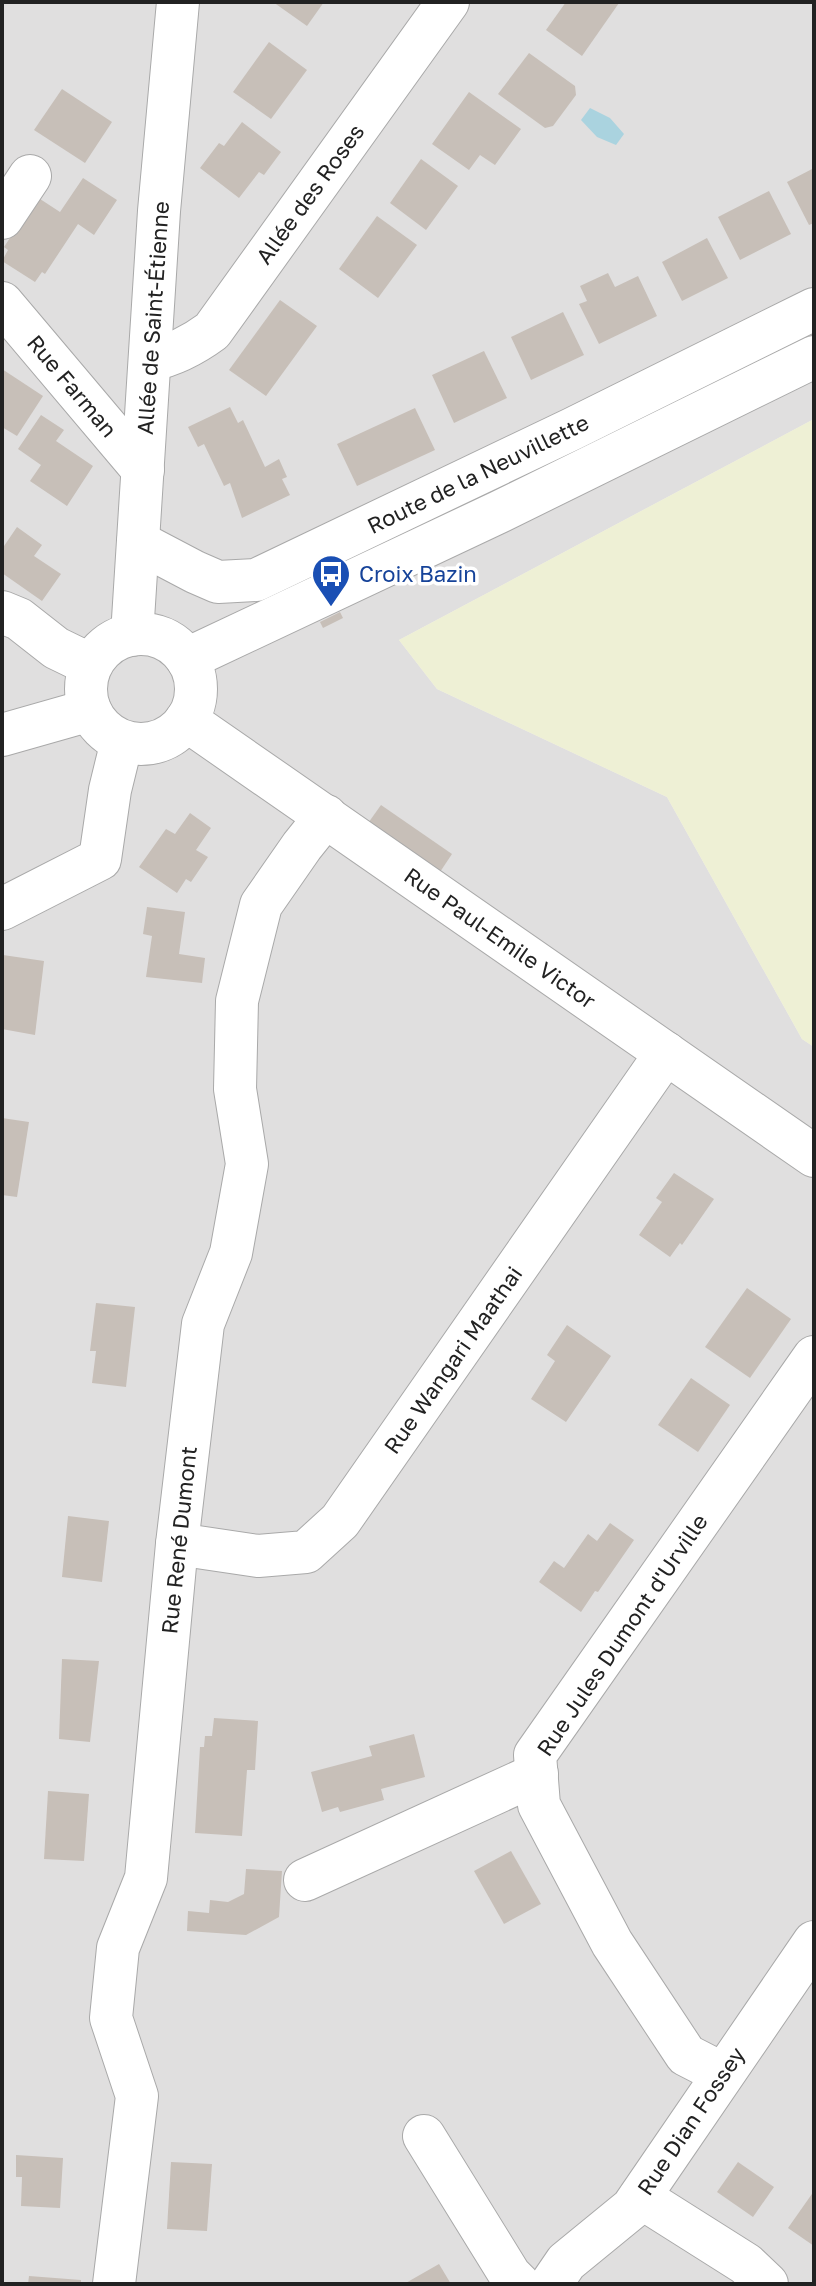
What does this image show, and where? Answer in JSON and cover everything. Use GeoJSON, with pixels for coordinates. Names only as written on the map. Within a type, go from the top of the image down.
{"type":"FeatureCollection","features":[{"type":"Feature","properties":{"kind":"street","name":"Allée de Saint-Étienne"},"geometry":{"type":"LineString","coordinates":[[132,635],[159,211],[178,2]]}},
{"type":"Feature","properties":{"kind":"street","name":"Allée des Roses"},"geometry":{"type":"LineString","coordinates":[[151,360],[180,350],[212,331],[448,2]]}},
{"type":"Feature","properties":{"kind":"street"},"geometry":{"type":"LineString","coordinates":[[2,218],[30,176]]}},
{"type":"Feature","properties":{"kind":"street","name":"Rue Farman"},"geometry":{"type":"LineString","coordinates":[[2,303],[143,470]]}},
{"type":"Feature","properties":{"kind":"street","name":"Route de la Neuvillette"},"geometry":{"type":"LineString","coordinates":[[138,542],[218,582],[256,580],[814,309]]}},
{"type":"Feature","properties":{"kind":"street","name":"Route de la Neuvillette"},"geometry":{"type":"LineString","coordinates":[[187,659],[499,512],[814,357]]}},
{"type":"Feature","properties":{"kind":"street"},"geometry":{"type":"LineString","coordinates":[[2,612],[19,619],[56,648],[91,665]]}},
{"type":"Feature","properties":{"kind":"street"},"geometry":{"type":"LineString","coordinates":[[132,635],[153,635],[173,644],[187,659],[195,675],[196,693],[192,711],[181,728],[164,740],[143,745],[122,741],[103,729],[90,710],[86,687],[91,665],[108,645],[132,635]]}},
{"type":"Feature","properties":{"kind":"street"},"geometry":{"type":"LineString","coordinates":[[2,735],[90,710]]}},
{"type":"Feature","properties":{"kind":"street","name":"Rue Paul-Emile Victor"},"geometry":{"type":"LineString","coordinates":[[186,720],[814,1156]]}},
{"type":"Feature","properties":{"kind":"street"},"geometry":{"type":"LineString","coordinates":[[2,909],[100,859],[110,790],[122,741]]}},
{"type":"Feature","properties":{"kind":"street","name":"Rue René Dumont"},"geometry":{"type":"LineString","coordinates":[[114,2284],[137,2096],[111,2018],[118,1948],[146,1878],[177,1544],[203,1324],[231,1253],[247,1164],[235,1089],[237,1001],[261,905],[326,816]]}},
{"type":"Feature","properties":{"kind":"street","name":"Rue Wangari Maathai"},"geometry":{"type":"LineString","coordinates":[[177,1544],[258,1556],[306,1552],[340,1521],[666,1053]]}},
{"type":"Feature","properties":{"kind":"street","name":"Rue Jules Dumont d'Urville"},"geometry":{"type":"LineString","coordinates":[[723,2074],[686,2055],[612,1943],[539,1805],[535,1755],[814,1357]]}},
{"type":"Feature","properties":{"kind":"street"},"geometry":{"type":"LineString","coordinates":[[305,1880],[537,1774]]}},
{"type":"Feature","properties":{"kind":"street","name":"Rue Dian Fossey"},"geometry":{"type":"LineString","coordinates":[[551,2284],[566,2262],[632,2208],[814,1942]]}},
{"type":"Feature","properties":{"kind":"street"},"geometry":{"type":"LineString","coordinates":[[424,2136],[510,2275],[519,2284]]}},
{"type":"Feature","properties":{"kind":"street"},"geometry":{"type":"LineString","coordinates":[[640,2197],[746,2264],[767,2284]]}},
{"type":"Feature","properties":{"kind":"shaded area"},"geometry":{"type":"Polygon","coordinates":[[[2,2],[814,2],[814,419],[399,640],[437,689],[667,797],[802,1039],[814,1047],[814,2284],[2,2284],[2,2]]]}},
{"type":"Feature","properties":{"kind":"green space"},"geometry":{"type":"Polygon","coordinates":[[[814,419],[814,1047],[802,1039],[667,797],[437,689],[399,640],[814,419]]]}},
{"type":"Feature","properties":{"kind":"water"},"geometry":{"type":"Polygon","coordinates":[[[590,108],[610,118],[624,134],[616,145],[597,137],[581,120],[590,108]]]}},
{"type":"Feature","properties":{"kind":"building"},"geometry":{"type":"Polygon","coordinates":[[[273,2],[324,2],[307,26],[273,2]]]}},
{"type":"Feature","properties":{"kind":"building"},"geometry":{"type":"Polygon","coordinates":[[[566,2],[619,3],[582,56],[546,30],[566,2]]]}},
{"type":"Feature","properties":{"kind":"building"},"geometry":{"type":"Polygon","coordinates":[[[269,42],[307,70],[271,119],[233,92],[269,42]]]}},
{"type":"Feature","properties":{"kind":"building"},"geometry":{"type":"Polygon","coordinates":[[[529,53],[575,86],[576,95],[553,126],[545,128],[498,94],[529,53]]]}},
{"type":"Feature","properties":{"kind":"building"},"geometry":{"type":"Polygon","coordinates":[[[62,89],[112,122],[85,163],[34,130],[62,89]]]}},
{"type":"Feature","properties":{"kind":"building"},"geometry":{"type":"Polygon","coordinates":[[[469,92],[521,129],[495,165],[480,155],[469,170],[432,144],[469,92]]]}},
{"type":"Feature","properties":{"kind":"building"},"geometry":{"type":"Polygon","coordinates":[[[242,122],[281,152],[264,175],[259,172],[239,198],[200,168],[219,143],[224,146],[242,122]]]}},
{"type":"Feature","properties":{"kind":"building"},"geometry":{"type":"Polygon","coordinates":[[[421,159],[458,186],[426,230],[390,203],[421,159]]]}},
{"type":"Feature","properties":{"kind":"building"},"geometry":{"type":"Polygon","coordinates":[[[814,168],[814,223],[809,225],[787,182],[814,168]]]}},
{"type":"Feature","properties":{"kind":"building"},"geometry":{"type":"Polygon","coordinates":[[[83,178],[117,200],[94,235],[78,224],[45,274],[42,272],[35,282],[2,261],[8,250],[4,247],[37,197],[60,212],[83,178]]]}},
{"type":"Feature","properties":{"kind":"building"},"geometry":{"type":"Polygon","coordinates":[[[769,191],[791,234],[740,260],[718,217],[769,191]]]}},
{"type":"Feature","properties":{"kind":"building"},"geometry":{"type":"Polygon","coordinates":[[[377,216],[417,245],[378,298],[339,269],[377,216]]]}},
{"type":"Feature","properties":{"kind":"building"},"geometry":{"type":"Polygon","coordinates":[[[707,238],[728,278],[682,301],[662,262],[707,238]]]}},
{"type":"Feature","properties":{"kind":"building"},"geometry":{"type":"Polygon","coordinates":[[[608,273],[615,287],[638,276],[657,316],[599,344],[579,304],[587,301],[580,286],[608,273]]]}},
{"type":"Feature","properties":{"kind":"building"},"geometry":{"type":"Polygon","coordinates":[[[280,300],[317,326],[266,396],[229,370],[280,300]]]}},
{"type":"Feature","properties":{"kind":"building"},"geometry":{"type":"Polygon","coordinates":[[[563,312],[584,355],[531,380],[511,337],[563,312]]]}},
{"type":"Feature","properties":{"kind":"building"},"geometry":{"type":"Polygon","coordinates":[[[484,351],[507,398],[454,423],[432,375],[484,351]]]}},
{"type":"Feature","properties":{"kind":"building"},"geometry":{"type":"Polygon","coordinates":[[[2,369],[43,396],[17,436],[2,427],[2,369]]]}},
{"type":"Feature","properties":{"kind":"building"},"geometry":{"type":"Polygon","coordinates":[[[230,407],[238,423],[243,420],[265,467],[279,459],[287,477],[282,479],[290,495],[242,518],[230,483],[224,486],[204,444],[198,447],[188,427],[230,407]]]}},
{"type":"Feature","properties":{"kind":"building"},"geometry":{"type":"Polygon","coordinates":[[[415,408],[435,450],[357,486],[337,444],[415,408]]]}},
{"type":"Feature","properties":{"kind":"building"},"geometry":{"type":"Polygon","coordinates":[[[41,415],[64,430],[56,441],[93,466],[67,506],[30,481],[41,465],[18,449],[41,415]]]}},
{"type":"Feature","properties":{"kind":"building"},"geometry":{"type":"Polygon","coordinates":[[[17,527],[42,545],[34,556],[61,574],[42,601],[2,573],[2,549],[17,527]]]}},
{"type":"Feature","properties":{"kind":"building"},"geometry":{"type":"Polygon","coordinates":[[[340,612],[343,618],[323,628],[320,622],[340,612]]]}},
{"type":"Feature","properties":{"kind":"building"},"geometry":{"type":"Polygon","coordinates":[[[381,805],[452,854],[438,875],[366,826],[381,805]]]}},
{"type":"Feature","properties":{"kind":"building"},"geometry":{"type":"Polygon","coordinates":[[[190,813],[211,828],[196,850],[208,857],[191,882],[186,879],[177,893],[139,867],[166,829],[175,834],[190,813]]]}},
{"type":"Feature","properties":{"kind":"building"},"geometry":{"type":"Polygon","coordinates":[[[147,907],[185,912],[179,954],[205,958],[202,983],[146,977],[152,936],[143,934],[147,907]]]}},
{"type":"Feature","properties":{"kind":"building"},"geometry":{"type":"Polygon","coordinates":[[[3,955],[44,961],[35,1035],[2,1029],[3,955]]]}},
{"type":"Feature","properties":{"kind":"building"},"geometry":{"type":"Polygon","coordinates":[[[2,1118],[29,1122],[17,1197],[2,1195],[2,1118]]]}},
{"type":"Feature","properties":{"kind":"building"},"geometry":{"type":"Polygon","coordinates":[[[674,1173],[714,1199],[670,1257],[639,1235],[662,1202],[656,1198],[674,1173]]]}},
{"type":"Feature","properties":{"kind":"building"},"geometry":{"type":"Polygon","coordinates":[[[747,1288],[791,1319],[750,1378],[705,1347],[747,1288]]]}},
{"type":"Feature","properties":{"kind":"building"},"geometry":{"type":"Polygon","coordinates":[[[96,1303],[135,1307],[126,1387],[92,1383],[96,1351],[90,1351],[96,1303]]]}},
{"type":"Feature","properties":{"kind":"building"},"geometry":{"type":"Polygon","coordinates":[[[567,1325],[611,1356],[566,1422],[531,1399],[555,1361],[547,1355],[567,1325]]]}},
{"type":"Feature","properties":{"kind":"building"},"geometry":{"type":"Polygon","coordinates":[[[691,1378],[730,1405],[698,1452],[658,1425],[691,1378]]]}},
{"type":"Feature","properties":{"kind":"building"},"geometry":{"type":"Polygon","coordinates":[[[68,1516],[109,1521],[102,1582],[62,1577],[68,1516]]]}},
{"type":"Feature","properties":{"kind":"building"},"geometry":{"type":"Polygon","coordinates":[[[610,1523],[634,1540],[581,1612],[539,1582],[554,1561],[564,1568],[588,1534],[597,1541],[610,1523]]]}},
{"type":"Feature","properties":{"kind":"building"},"geometry":{"type":"Polygon","coordinates":[[[62,1659],[99,1661],[90,1742],[59,1739],[62,1659]]]}},
{"type":"Feature","properties":{"kind":"building"},"geometry":{"type":"Polygon","coordinates":[[[214,1718],[258,1721],[255,1770],[247,1770],[242,1836],[195,1833],[200,1747],[204,1747],[205,1736],[212,1736],[214,1718]]]}},
{"type":"Feature","properties":{"kind":"building"},"geometry":{"type":"Polygon","coordinates":[[[414,1734],[425,1777],[381,1789],[384,1800],[340,1812],[338,1807],[322,1812],[311,1772],[372,1756],[369,1746],[414,1734]]]}},
{"type":"Feature","properties":{"kind":"building"},"geometry":{"type":"Polygon","coordinates":[[[48,1791],[89,1794],[84,1861],[44,1859],[48,1791]]]}},
{"type":"Feature","properties":{"kind":"building"},"geometry":{"type":"Polygon","coordinates":[[[511,1851],[541,1904],[504,1924],[474,1871],[511,1851]]]}},
{"type":"Feature","properties":{"kind":"building"},"geometry":{"type":"Polygon","coordinates":[[[246,1869],[282,1871],[279,1917],[246,1935],[187,1931],[188,1911],[209,1913],[210,1900],[228,1902],[244,1894],[246,1869]]]}},
{"type":"Feature","properties":{"kind":"building"},"geometry":{"type":"Polygon","coordinates":[[[16,2155],[63,2158],[60,2208],[21,2206],[22,2177],[16,2177],[16,2155]]]}},
{"type":"Feature","properties":{"kind":"building"},"geometry":{"type":"Polygon","coordinates":[[[171,2162],[212,2164],[207,2231],[167,2229],[171,2162]]]}},
{"type":"Feature","properties":{"kind":"building"},"geometry":{"type":"Polygon","coordinates":[[[738,2162],[774,2187],[753,2217],[717,2192],[738,2162]]]}},
{"type":"Feature","properties":{"kind":"building"},"geometry":{"type":"Polygon","coordinates":[[[814,2191],[814,2246],[788,2228],[814,2191]]]}},
{"type":"Feature","properties":{"kind":"building"},"geometry":{"type":"Polygon","coordinates":[[[439,2264],[451,2284],[404,2284],[439,2264]]]}},
{"type":"Feature","properties":{"kind":"building"},"geometry":{"type":"Polygon","coordinates":[[[29,2276],[81,2280],[81,2284],[28,2284],[29,2276]]]}},
{"type":"Feature","properties":{"kind":"place","name":"Croix Bazin"},"geometry":{"type":"Point","coordinates":[331,608]}}]}
